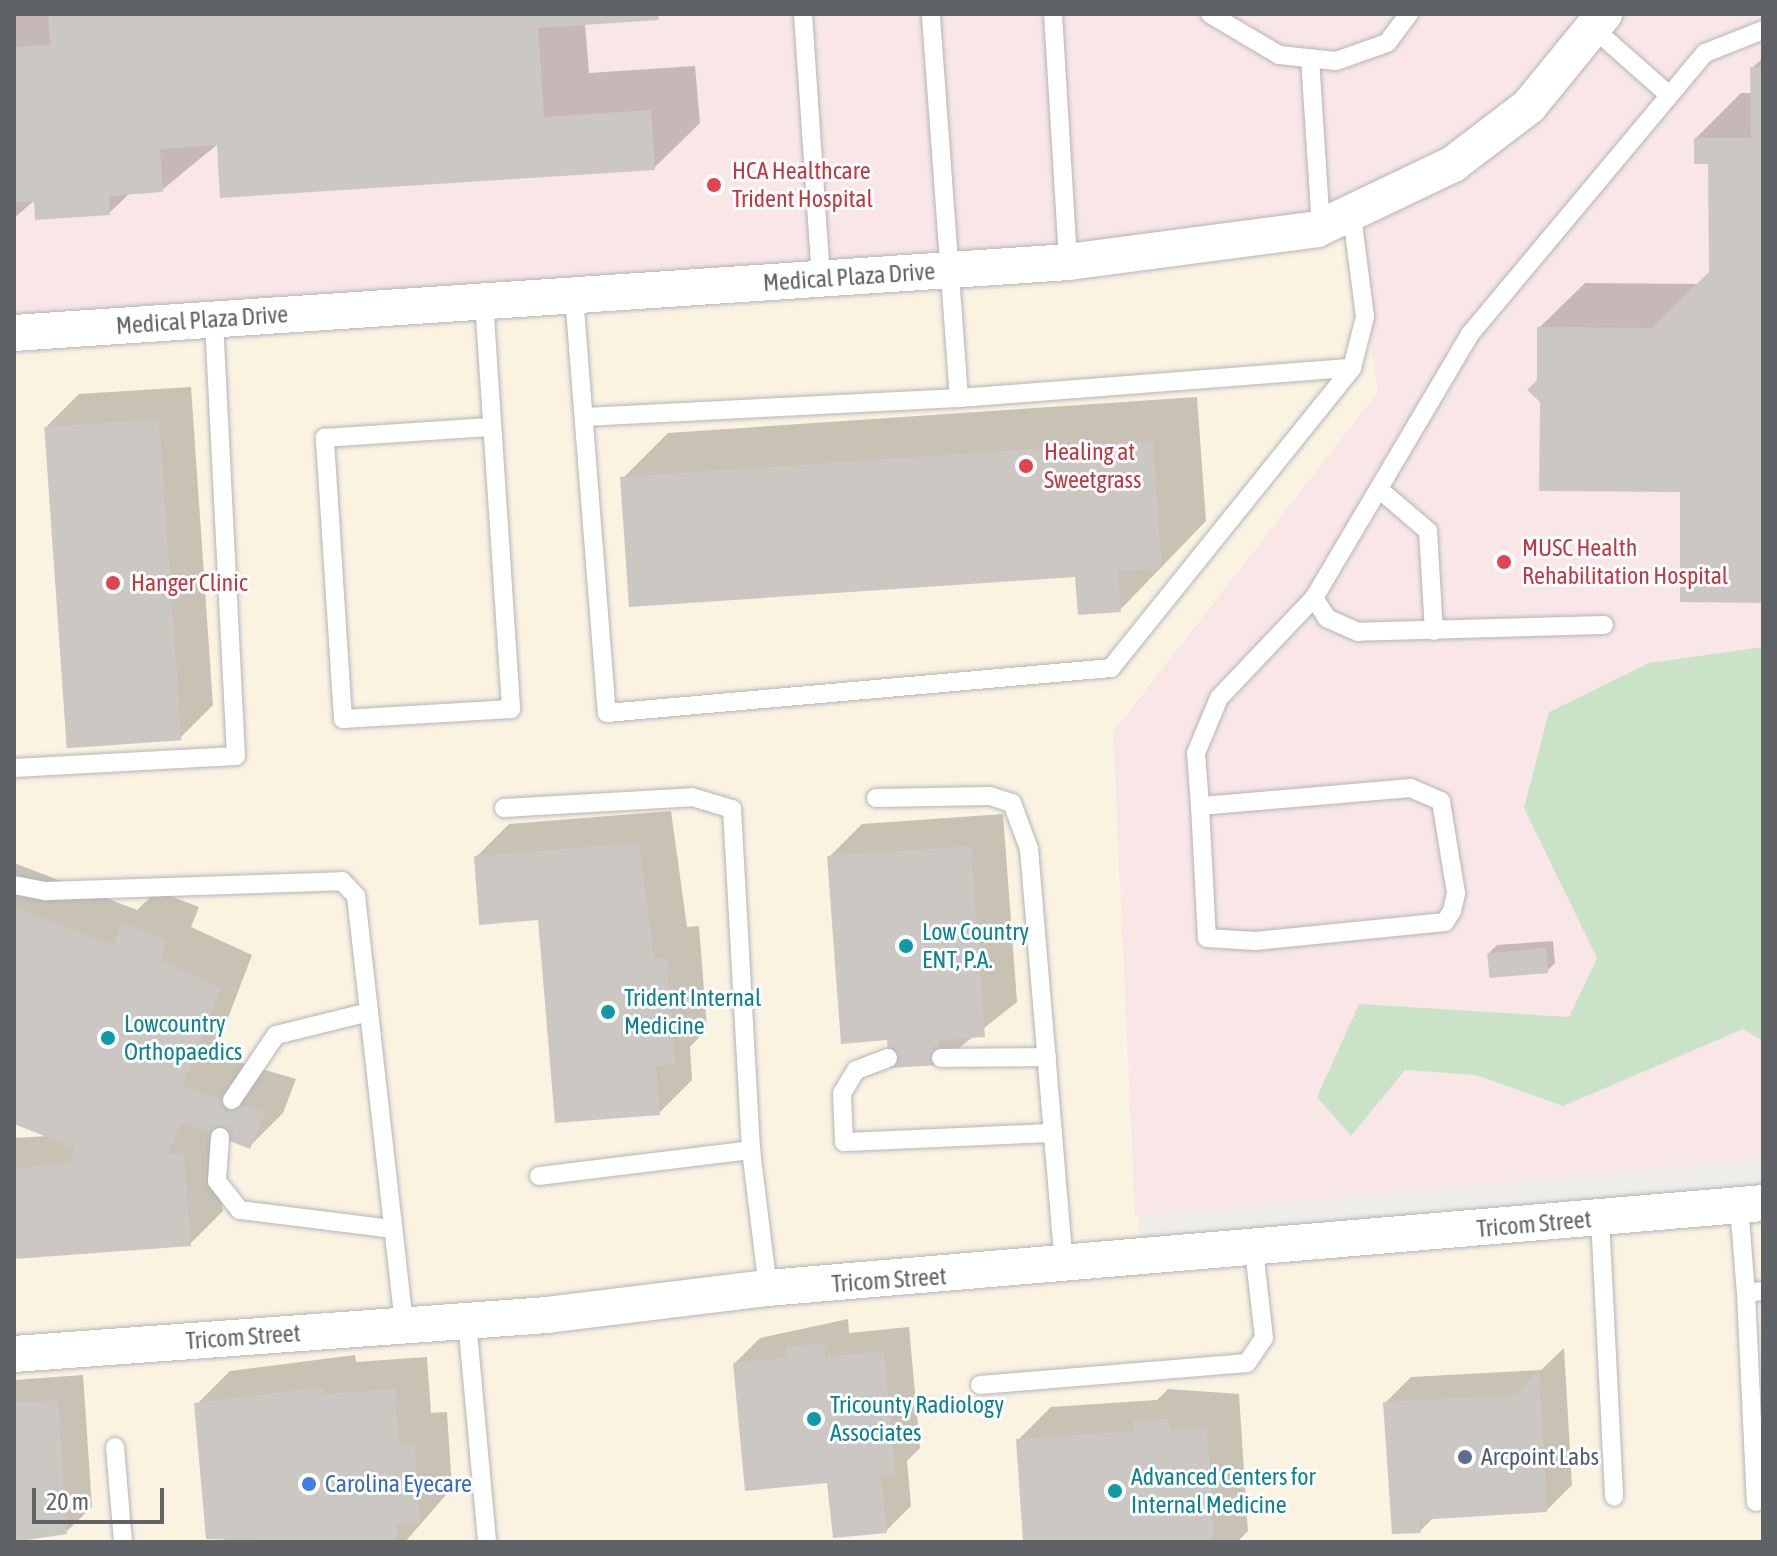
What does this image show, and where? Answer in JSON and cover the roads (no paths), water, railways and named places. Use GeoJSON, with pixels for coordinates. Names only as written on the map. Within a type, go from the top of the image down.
{"type":"FeatureCollection","features":[{"type":"Feature","properties":{"kind":"street","name":"Medical Plaza Drive"},"geometry":{"type":"LineString","coordinates":[[14,333],[946,271],[1231,246],[1336,221],[1453,164],[1529,106],[1598,21]]}},
{"type":"Feature","properties":{"kind":"street","name":"Tricom Street"},"geometry":{"type":"LineString","coordinates":[[14,1354],[467,1321],[768,1288],[1064,1268],[1751,1204]]}},
{"type":"Feature","properties":{"kind":"lane"},"geometry":{"type":"LineString","coordinates":[[803,14],[821,279]]}},
{"type":"Feature","properties":{"kind":"lane"},"geometry":{"type":"LineString","coordinates":[[931,14],[946,271],[959,398]]}},
{"type":"Feature","properties":{"kind":"lane"},"geometry":{"type":"LineString","coordinates":[[1053,14],[1068,262]]}},
{"type":"Feature","properties":{"kind":"lane"},"geometry":{"type":"LineString","coordinates":[[1210,14],[1279,55],[1336,61],[1387,43],[1409,14]]}},
{"type":"Feature","properties":{"kind":"lane"},"geometry":{"type":"LineString","coordinates":[[1598,21],[1669,95]]}},
{"type":"Feature","properties":{"kind":"lane"},"geometry":{"type":"LineString","coordinates":[[1200,806],[1411,788],[1441,801],[1456,893],[1452,911],[1445,922],[1255,941],[1207,938],[1196,753],[1219,698],[1314,598],[1470,334],[1705,53],[1763,30]]}},
{"type":"Feature","properties":{"kind":"lane"},"geometry":{"type":"LineString","coordinates":[[574,296],[607,713],[1111,668],[1352,368],[1365,317],[1336,221],[1310,58]]}},
{"type":"Feature","properties":{"kind":"lane"},"geometry":{"type":"LineString","coordinates":[[484,301],[511,709],[343,719],[325,438],[492,427]]}},
{"type":"Feature","properties":{"kind":"lane"},"geometry":{"type":"LineString","coordinates":[[14,768],[236,756],[214,319]]}},
{"type":"Feature","properties":{"kind":"lane"},"geometry":{"type":"LineString","coordinates":[[584,417],[959,398],[1352,368]]}},
{"type":"Feature","properties":{"kind":"lane"},"geometry":{"type":"LineString","coordinates":[[1380,490],[1428,531],[1434,631]]}},
{"type":"Feature","properties":{"kind":"lane"},"geometry":{"type":"LineString","coordinates":[[1314,598],[1327,618],[1358,632],[1604,625]]}},
{"type":"Feature","properties":{"kind":"lane"},"geometry":{"type":"LineString","coordinates":[[876,798],[990,796],[1012,803],[1029,849],[1064,1268]]}},
{"type":"Feature","properties":{"kind":"lane"},"geometry":{"type":"LineString","coordinates":[[504,808],[692,797],[732,809],[751,1150],[768,1288]]}},
{"type":"Feature","properties":{"kind":"lane"},"geometry":{"type":"LineString","coordinates":[[14,885],[46,891],[342,881],[356,896],[404,1326]]}},
{"type":"Feature","properties":{"kind":"lane"},"geometry":{"type":"LineString","coordinates":[[232,1100],[276,1035],[369,1012]]}},
{"type":"Feature","properties":{"kind":"lane"},"geometry":{"type":"LineString","coordinates":[[941,1058],[1047,1057]]}},
{"type":"Feature","properties":{"kind":"lane"},"geometry":{"type":"LineString","coordinates":[[888,1058],[856,1070],[842,1093],[844,1142],[1053,1133]]}},
{"type":"Feature","properties":{"kind":"lane"},"geometry":{"type":"LineString","coordinates":[[220,1137],[217,1181],[240,1210],[393,1229]]}},
{"type":"Feature","properties":{"kind":"lane"},"geometry":{"type":"LineString","coordinates":[[539,1176],[751,1150]]}},
{"type":"Feature","properties":{"kind":"lane"},"geometry":{"type":"LineString","coordinates":[[1751,1204],[1755,1292],[1756,1502]]}},
{"type":"Feature","properties":{"kind":"lane"},"geometry":{"type":"LineString","coordinates":[[1600,1218],[1614,1497]]}},
{"type":"Feature","properties":{"kind":"lane"},"geometry":{"type":"LineString","coordinates":[[980,1385],[1247,1363],[1264,1338],[1254,1250]]}},
{"type":"Feature","properties":{"kind":"lane"},"geometry":{"type":"LineString","coordinates":[[467,1321],[487,1542]]}},
{"type":"Feature","properties":{"kind":"lane"},"geometry":{"type":"LineString","coordinates":[[115,1447],[123,1542]]}},
{"type":"Feature","properties":{"kind":"place","name":"HCA Healthcare Trident Hospital"},"geometry":{"type":"Point","coordinates":[714,185]}},
{"type":"Feature","properties":{"kind":"place","name":"Healing at Sweetgrass"},"geometry":{"type":"Point","coordinates":[1026,466]}},
{"type":"Feature","properties":{"kind":"place","name":"MUSC Health Rehabilitation Hospital"},"geometry":{"type":"Point","coordinates":[1504,562]}},
{"type":"Feature","properties":{"kind":"place","name":"Hanger Clinic"},"geometry":{"type":"Point","coordinates":[113,583]}},
{"type":"Feature","properties":{"kind":"place","name":"Low Country ENT, P.A."},"geometry":{"type":"Point","coordinates":[906,946]}},
{"type":"Feature","properties":{"kind":"place","name":"Trident Internal Medicine"},"geometry":{"type":"Point","coordinates":[608,1012]}},
{"type":"Feature","properties":{"kind":"place","name":"Lowcountry Orthopaedics"},"geometry":{"type":"Point","coordinates":[108,1038]}},
{"type":"Feature","properties":{"kind":"place","name":"Tricounty Radiology Associates"},"geometry":{"type":"Point","coordinates":[814,1419]}},
{"type":"Feature","properties":{"kind":"place","name":"Arcpoint Labs"},"geometry":{"type":"Point","coordinates":[1465,1457]}},
{"type":"Feature","properties":{"kind":"place","name":"Carolina Eyecare"},"geometry":{"type":"Point","coordinates":[309,1484]}},
{"type":"Feature","properties":{"kind":"place","name":"Advanced Centers for Internal Medicine"},"geometry":{"type":"Point","coordinates":[1115,1491]}}]}
